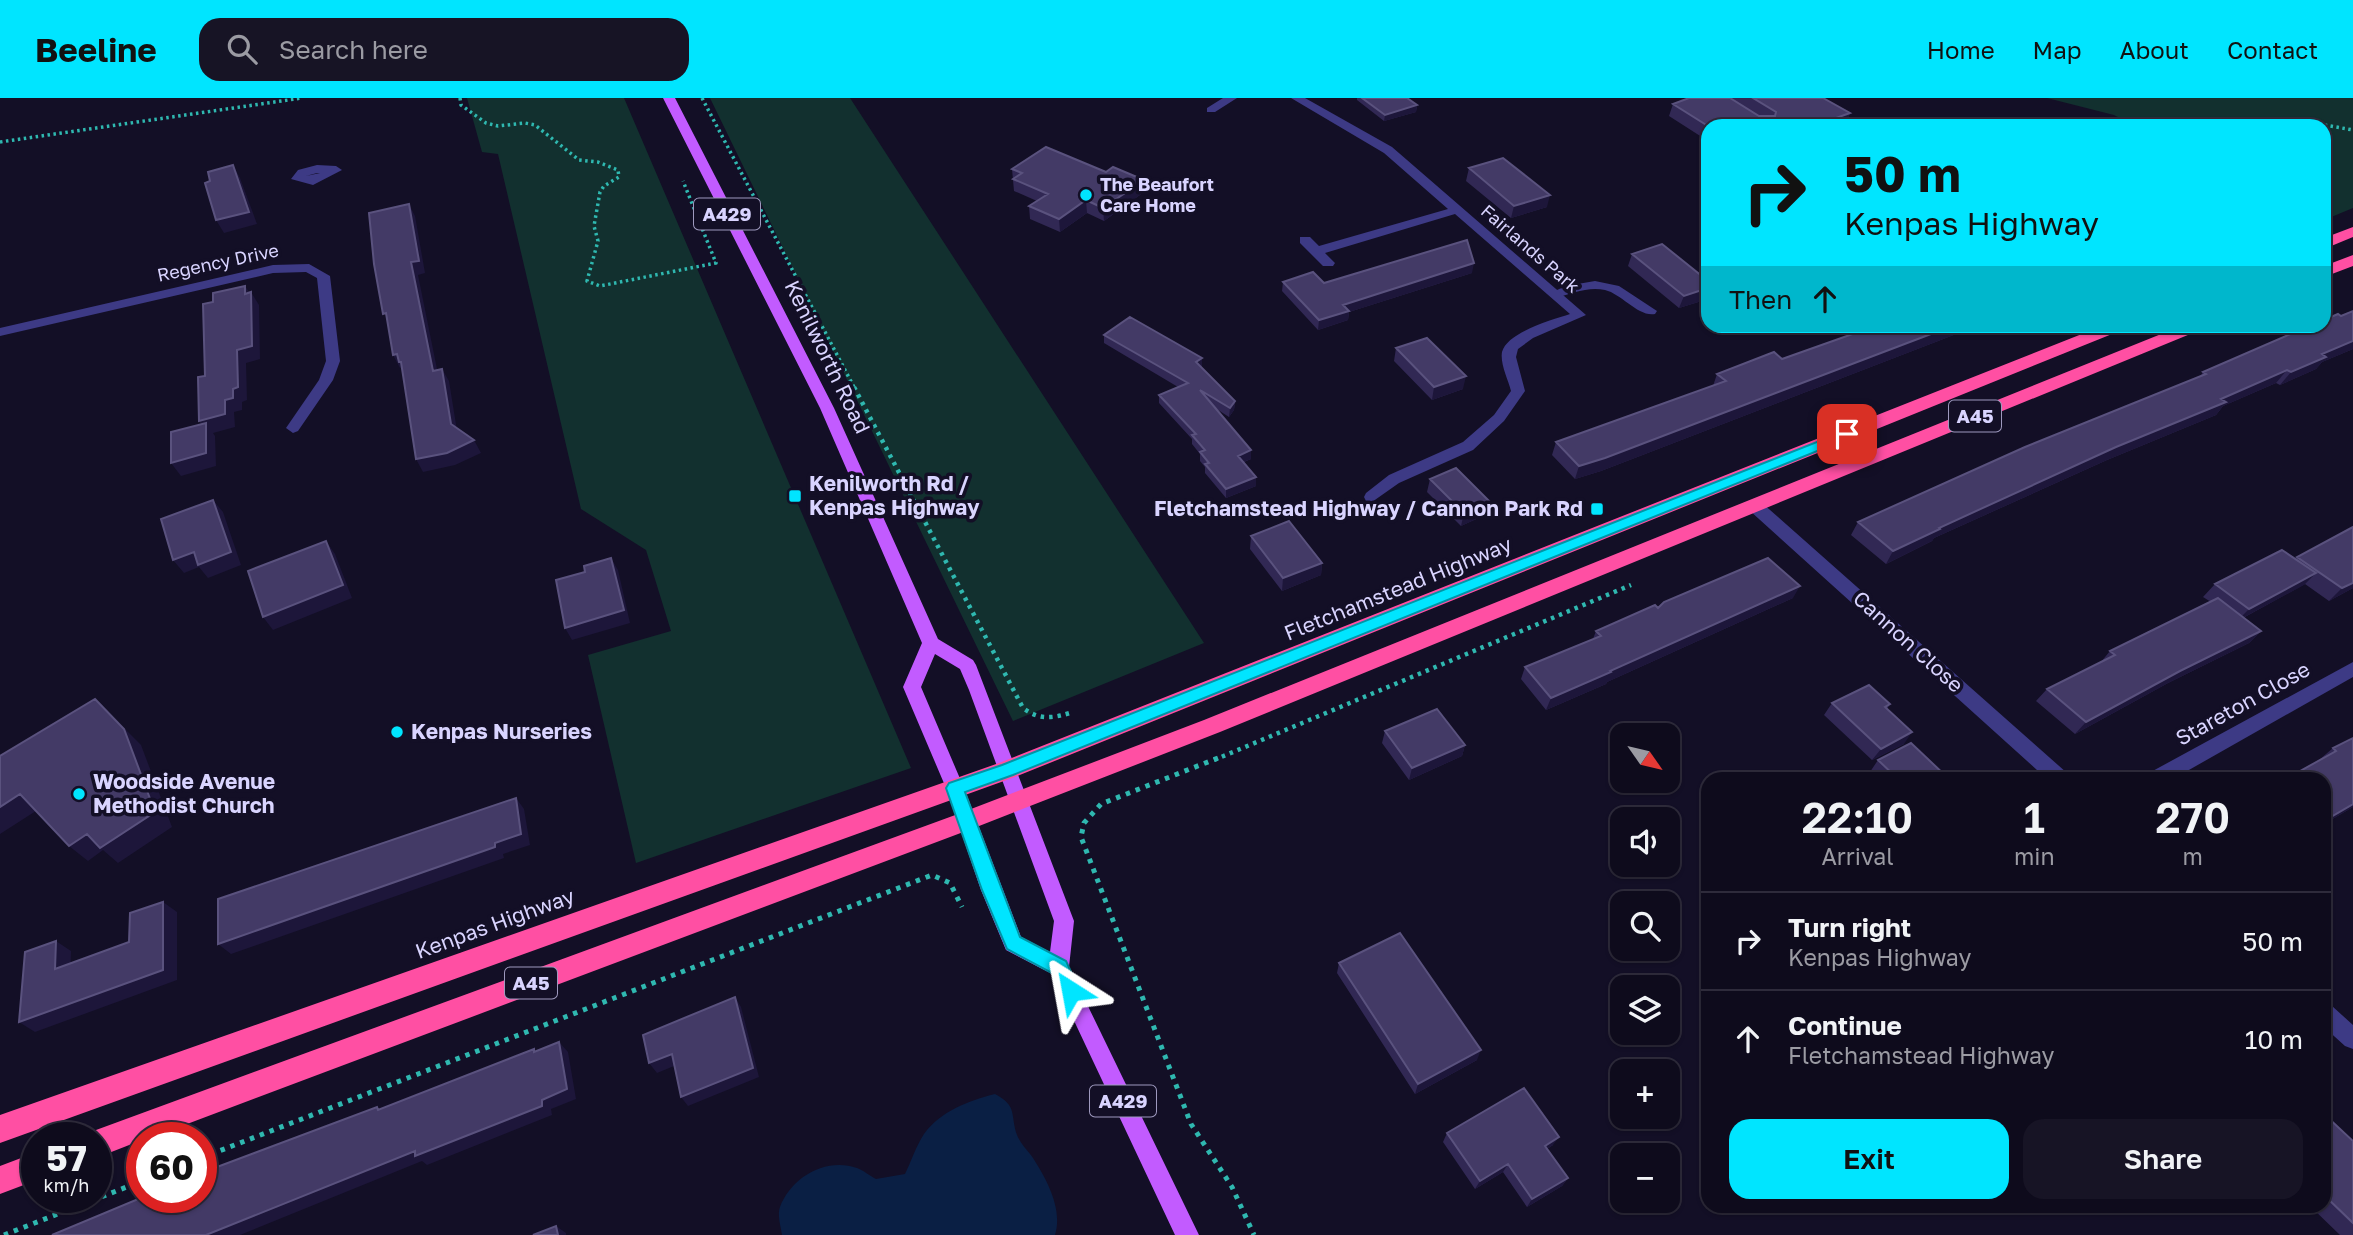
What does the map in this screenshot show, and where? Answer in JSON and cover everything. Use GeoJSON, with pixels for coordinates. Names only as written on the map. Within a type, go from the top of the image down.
{"type":"FeatureCollection","features":[{"type":"Feature","properties":{"kind":"highway"},"geometry":{"type":"LineString","coordinates":[[2331,241],[2353,232]]}},
{"type":"Feature","properties":{"kind":"highway"},"geometry":{"type":"LineString","coordinates":[[2331,269],[2353,260]]}},
{"type":"Feature","properties":{"kind":"highway","name":"Fletchamstead Highway"},"geometry":{"type":"LineString","coordinates":[[1007,770],[2090,333]]}},
{"type":"Feature","properties":{"kind":"highway","name":"A45"},"geometry":{"type":"LineString","coordinates":[[112,1138],[1020,801],[1399,652],[2177,333]]}},
{"type":"Feature","properties":{"kind":"highway","name":"Kenpas Highway"},"geometry":{"type":"LineString","coordinates":[[0,1129],[1007,770]]}},
{"type":"Feature","properties":{"kind":"highway"},"geometry":{"type":"LineString","coordinates":[[0,1180],[21,1172]]}},
{"type":"Feature","properties":{"kind":"main road","name":"Kenilworth Road"},"geometry":{"type":"LineString","coordinates":[[669,98],[827,408],[931,643]]}},
{"type":"Feature","properties":{"kind":"main road"},"geometry":{"type":"LineString","coordinates":[[931,643],[967,664],[990,720],[1064,921],[1059,967],[1013,943],[955,788],[912,687],[931,643]]}},
{"type":"Feature","properties":{"kind":"main road","name":"A429"},"geometry":{"type":"LineString","coordinates":[[1059,967],[1187,1235]]}},
{"type":"Feature","properties":{"kind":"street"},"geometry":{"type":"LineString","coordinates":[[1211,110],[1231,98]]}},
{"type":"Feature","properties":{"kind":"street","name":"Fairlands Park"},"geometry":{"type":"LineString","coordinates":[[1297,98],[1388,150],[1579,315],[1520,338],[1511,346],[1509,355],[1518,391],[1499,418],[1481,435],[1468,446],[1394,479],[1372,497]]}},
{"type":"Feature","properties":{"kind":"street","name":"Fairlands Park"},"geometry":{"type":"LineString","coordinates":[[1317,251],[1457,210]]}},
{"type":"Feature","properties":{"kind":"street"},"geometry":{"type":"LineString","coordinates":[[1305,240],[1328,263]]}},
{"type":"Feature","properties":{"kind":"street","name":"Regency Drive"},"geometry":{"type":"LineString","coordinates":[[0,332],[273,269],[309,268],[323,276],[333,361],[326,380],[293,428]]}},
{"type":"Feature","properties":{"kind":"street"},"geometry":{"type":"LineString","coordinates":[[1555,294],[1587,285],[1606,284],[1625,293],[1650,311]]}},
{"type":"Feature","properties":{"kind":"street","name":"Cannon Close"},"geometry":{"type":"LineString","coordinates":[[1755,506],[2052,772]]}},
{"type":"Feature","properties":{"kind":"street","name":"Stareton Close"},"geometry":{"type":"LineString","coordinates":[[2168,772],[2353,669]]}},
{"type":"Feature","properties":{"kind":"street"},"geometry":{"type":"LineString","coordinates":[[2331,1019],[2353,1039]]}},
{"type":"Feature","properties":{"kind":"path"},"geometry":{"type":"LineString","coordinates":[[0,142],[302,98]]}},
{"type":"Feature","properties":{"kind":"path"},"geometry":{"type":"LineString","coordinates":[[460,98],[461,105],[486,123],[498,126],[525,123],[535,125],[579,160],[598,162],[618,170],[618,177],[600,192],[594,226],[598,241],[587,282],[600,286],[716,263]]}},
{"type":"Feature","properties":{"kind":"path"},"geometry":{"type":"LineString","coordinates":[[702,98],[1023,708],[1032,716],[1053,720],[1075,711]]}},
{"type":"Feature","properties":{"kind":"path"},"geometry":{"type":"LineString","coordinates":[[2331,126],[2353,130]]}},
{"type":"Feature","properties":{"kind":"path"},"geometry":{"type":"LineString","coordinates":[[1169,779],[1099,804],[1084,818],[1081,837],[1191,1124],[1232,1187],[1254,1235]]}},
{"type":"Feature","properties":{"kind":"path"},"geometry":{"type":"LineString","coordinates":[[217,1152],[932,875],[950,883],[962,907]]}},
{"type":"Feature","properties":{"kind":"path"},"geometry":{"type":"LineString","coordinates":[[4,1235],[126,1187]]}},
{"type":"Feature","properties":{"kind":"green space"},"geometry":{"type":"Polygon","coordinates":[[[467,98],[624,98],[911,768],[636,863],[588,655],[671,631],[646,550],[581,509],[498,154],[482,152],[467,98]]]}},
{"type":"Feature","properties":{"kind":"green space"},"geometry":{"type":"Polygon","coordinates":[[[710,98],[850,98],[1204,643],[1013,721],[710,98]]]}},
{"type":"Feature","properties":{"kind":"green space"},"geometry":{"type":"Polygon","coordinates":[[[2047,98],[2353,98],[2353,208],[2331,217],[2331,119],[2122,119],[2047,98]]]}},
{"type":"Feature","properties":{"kind":"water"},"geometry":{"type":"Polygon","coordinates":[[[995,1094],[1010,1107],[1018,1138],[1048,1185],[1057,1215],[1055,1235],[782,1235],[780,1207],[792,1187],[811,1172],[833,1165],[845,1165],[857,1168],[876,1179],[905,1174],[924,1134],[938,1119],[965,1104],[995,1094]]]}},
{"type":"Feature","properties":{"kind":"building"},"geometry":{"type":"Polygon","coordinates":[[[1362,98],[1407,98],[1417,105],[1385,115],[1362,98]]]}},
{"type":"Feature","properties":{"kind":"building"},"geometry":{"type":"Polygon","coordinates":[[[1689,98],[1730,98],[1759,116],[1775,116],[1776,112],[1753,98],[1823,98],[1850,113],[1833,119],[1701,119],[1701,122],[1673,104],[1689,98]]]}},
{"type":"Feature","properties":{"kind":"building","name":"The Beaufort Care Home"},"geometry":{"type":"Polygon","coordinates":[[[1046,147],[1106,172],[1113,167],[1144,180],[1103,208],[1086,200],[1059,219],[1029,206],[1048,194],[1013,179],[1022,173],[1012,169],[1046,147]]]}},
{"type":"Feature","properties":{"kind":"building"},"geometry":{"type":"Polygon","coordinates":[[[1503,158],[1550,195],[1514,206],[1469,168],[1503,158]]]}},
{"type":"Feature","properties":{"kind":"building"},"geometry":{"type":"Polygon","coordinates":[[[233,165],[249,212],[216,220],[205,183],[210,181],[208,172],[233,165]]]}},
{"type":"Feature","properties":{"kind":"building"},"geometry":{"type":"Polygon","coordinates":[[[409,204],[419,261],[411,262],[433,371],[442,369],[451,424],[474,440],[447,453],[416,459],[401,362],[397,354],[393,355],[386,313],[383,314],[369,213],[409,204]]]}},
{"type":"Feature","properties":{"kind":"building"},"geometry":{"type":"Polygon","coordinates":[[[1467,240],[1474,263],[1343,305],[1349,311],[1319,320],[1283,282],[1313,272],[1324,283],[1467,240]]]}},
{"type":"Feature","properties":{"kind":"building"},"geometry":{"type":"Polygon","coordinates":[[[1662,244],[1701,275],[1701,290],[1684,296],[1632,254],[1662,244]]]}},
{"type":"Feature","properties":{"kind":"building"},"geometry":{"type":"Polygon","coordinates":[[[245,286],[245,294],[251,292],[252,346],[237,350],[238,387],[233,389],[233,398],[225,400],[225,414],[199,421],[198,377],[205,376],[203,304],[213,302],[213,293],[245,286]]]}},
{"type":"Feature","properties":{"kind":"building"},"geometry":{"type":"Polygon","coordinates":[[[2353,311],[2353,341],[2322,354],[2326,357],[2291,372],[2287,370],[2221,399],[2226,402],[2116,447],[1893,551],[1858,522],[2025,447],[2206,374],[2203,372],[2293,333],[2331,333],[2331,317],[2338,314],[2341,316],[2353,311]]]}},
{"type":"Feature","properties":{"kind":"building"},"geometry":{"type":"Polygon","coordinates":[[[1130,317],[1202,358],[1196,362],[1235,401],[1230,408],[1200,390],[1251,450],[1238,456],[1256,477],[1226,489],[1205,464],[1209,463],[1200,452],[1205,450],[1192,435],[1196,434],[1159,395],[1188,383],[1104,335],[1130,317]]]}},
{"type":"Feature","properties":{"kind":"building"},"geometry":{"type":"Polygon","coordinates":[[[1855,333],[1934,333],[1579,466],[1556,442],[1726,381],[1717,374],[1774,352],[1782,359],[1855,333]]]}},
{"type":"Feature","properties":{"kind":"building"},"geometry":{"type":"Polygon","coordinates":[[[1427,338],[1466,376],[1434,387],[1396,348],[1427,338]]]}},
{"type":"Feature","properties":{"kind":"building"},"geometry":{"type":"Polygon","coordinates":[[[206,423],[206,453],[171,463],[171,432],[206,423]]]}},
{"type":"Feature","properties":{"kind":"building"},"geometry":{"type":"Polygon","coordinates":[[[1456,468],[1490,502],[1464,513],[1430,479],[1456,468]]]}},
{"type":"Feature","properties":{"kind":"building"},"geometry":{"type":"Polygon","coordinates":[[[213,500],[231,552],[198,565],[194,552],[173,560],[161,519],[213,500]]]}},
{"type":"Feature","properties":{"kind":"building"},"geometry":{"type":"Polygon","coordinates":[[[1289,521],[1322,563],[1283,578],[1251,536],[1289,521]]]}},
{"type":"Feature","properties":{"kind":"building"},"geometry":{"type":"Polygon","coordinates":[[[2353,527],[2353,583],[2342,588],[2297,557],[2353,527]]]}},
{"type":"Feature","properties":{"kind":"building"},"geometry":{"type":"Polygon","coordinates":[[[326,541],[343,585],[263,617],[248,571],[326,541]]]}},
{"type":"Feature","properties":{"kind":"building"},"geometry":{"type":"Polygon","coordinates":[[[2282,550],[2316,573],[2249,609],[2215,584],[2282,550]]]}},
{"type":"Feature","properties":{"kind":"building"},"geometry":{"type":"Polygon","coordinates":[[[611,558],[624,610],[565,628],[556,580],[585,572],[584,566],[611,558]]]}},
{"type":"Feature","properties":{"kind":"building"},"geometry":{"type":"Polygon","coordinates":[[[1768,558],[1800,586],[1551,698],[1525,667],[1601,636],[1596,631],[1655,605],[1658,608],[1664,602],[1768,558]]]}},
{"type":"Feature","properties":{"kind":"building"},"geometry":{"type":"Polygon","coordinates":[[[2218,598],[2261,631],[2086,722],[2047,689],[2115,655],[2110,651],[2218,598]]]}},
{"type":"Feature","properties":{"kind":"building"},"geometry":{"type":"Polygon","coordinates":[[[1869,685],[1890,704],[1885,707],[1912,732],[1881,749],[1832,703],[1869,685]]]}},
{"type":"Feature","properties":{"kind":"building","name":"Woodside Avenue Methodist Church"},"geometry":{"type":"Polygon","coordinates":[[[95,699],[124,729],[155,812],[100,848],[87,834],[69,846],[20,794],[0,807],[0,756],[95,699]]]}},
{"type":"Feature","properties":{"kind":"building"},"geometry":{"type":"Polygon","coordinates":[[[1437,709],[1465,745],[1412,768],[1385,731],[1437,709]]]}},
{"type":"Feature","properties":{"kind":"building"},"geometry":{"type":"Polygon","coordinates":[[[2353,738],[2353,804],[2331,817],[2331,772],[2298,772],[2336,751],[2333,748],[2353,738]]]}},
{"type":"Feature","properties":{"kind":"building"},"geometry":{"type":"Polygon","coordinates":[[[1911,743],[1942,772],[1891,772],[1878,760],[1911,743]]]}},
{"type":"Feature","properties":{"kind":"building"},"geometry":{"type":"Polygon","coordinates":[[[516,798],[521,834],[495,843],[495,847],[218,944],[218,899],[516,798]]]}},
{"type":"Feature","properties":{"kind":"building"},"geometry":{"type":"Polygon","coordinates":[[[163,902],[163,970],[19,1022],[25,952],[56,941],[55,969],[129,942],[130,913],[163,902]]]}},
{"type":"Feature","properties":{"kind":"building"},"geometry":{"type":"Polygon","coordinates":[[[1400,933],[1481,1050],[1418,1084],[1339,963],[1400,933]]]}},
{"type":"Feature","properties":{"kind":"building"},"geometry":{"type":"Polygon","coordinates":[[[735,997],[753,1068],[681,1097],[672,1054],[649,1063],[643,1035],[735,997]]]}},
{"type":"Feature","properties":{"kind":"building"},"geometry":{"type":"Polygon","coordinates":[[[559,1042],[567,1089],[542,1100],[542,1106],[415,1156],[415,1151],[206,1235],[52,1235],[105,1213],[112,1213],[112,1210],[126,1204],[126,1213],[217,1213],[217,1167],[377,1107],[378,1110],[534,1049],[534,1052],[559,1042]]]}},
{"type":"Feature","properties":{"kind":"building"},"geometry":{"type":"Polygon","coordinates":[[[1524,1088],[1559,1137],[1545,1146],[1568,1178],[1532,1199],[1508,1164],[1480,1181],[1447,1133],[1524,1088]]]}},
{"type":"Feature","properties":{"kind":"building"},"geometry":{"type":"Polygon","coordinates":[[[2331,1121],[2353,1141],[2353,1223],[2331,1202],[2331,1121]]]}},
{"type":"Feature","properties":{"kind":"building"},"geometry":{"type":"Polygon","coordinates":[[[556,1226],[558,1235],[533,1235],[556,1226]]]}},
{"type":"Feature","properties":{"kind":"place","name":"The Beaufort Care Home"},"geometry":{"type":"Point","coordinates":[1086,195]}},
{"type":"Feature","properties":{"kind":"place","name":"Kenilworth Rd / Kenpas Highway"},"geometry":{"type":"Point","coordinates":[795,496]}},
{"type":"Feature","properties":{"kind":"place","name":"Fletchamstead Highway / Cannon Park Rd"},"geometry":{"type":"Point","coordinates":[1597,509]}},
{"type":"Feature","properties":{"kind":"place","name":"Kenpas Nurseries"},"geometry":{"type":"Point","coordinates":[397,732]}},
{"type":"Feature","properties":{"kind":"place","name":"Woodside Avenue Methodist Church"},"geometry":{"type":"Point","coordinates":[79,794]}},
{"type":"Feature","properties":{"kind":"route"},"geometry":{"type":"LineString","coordinates":[[1071,991],[1059,967],[1013,943],[955,788],[1007,770],[1847,434]]}}]}
